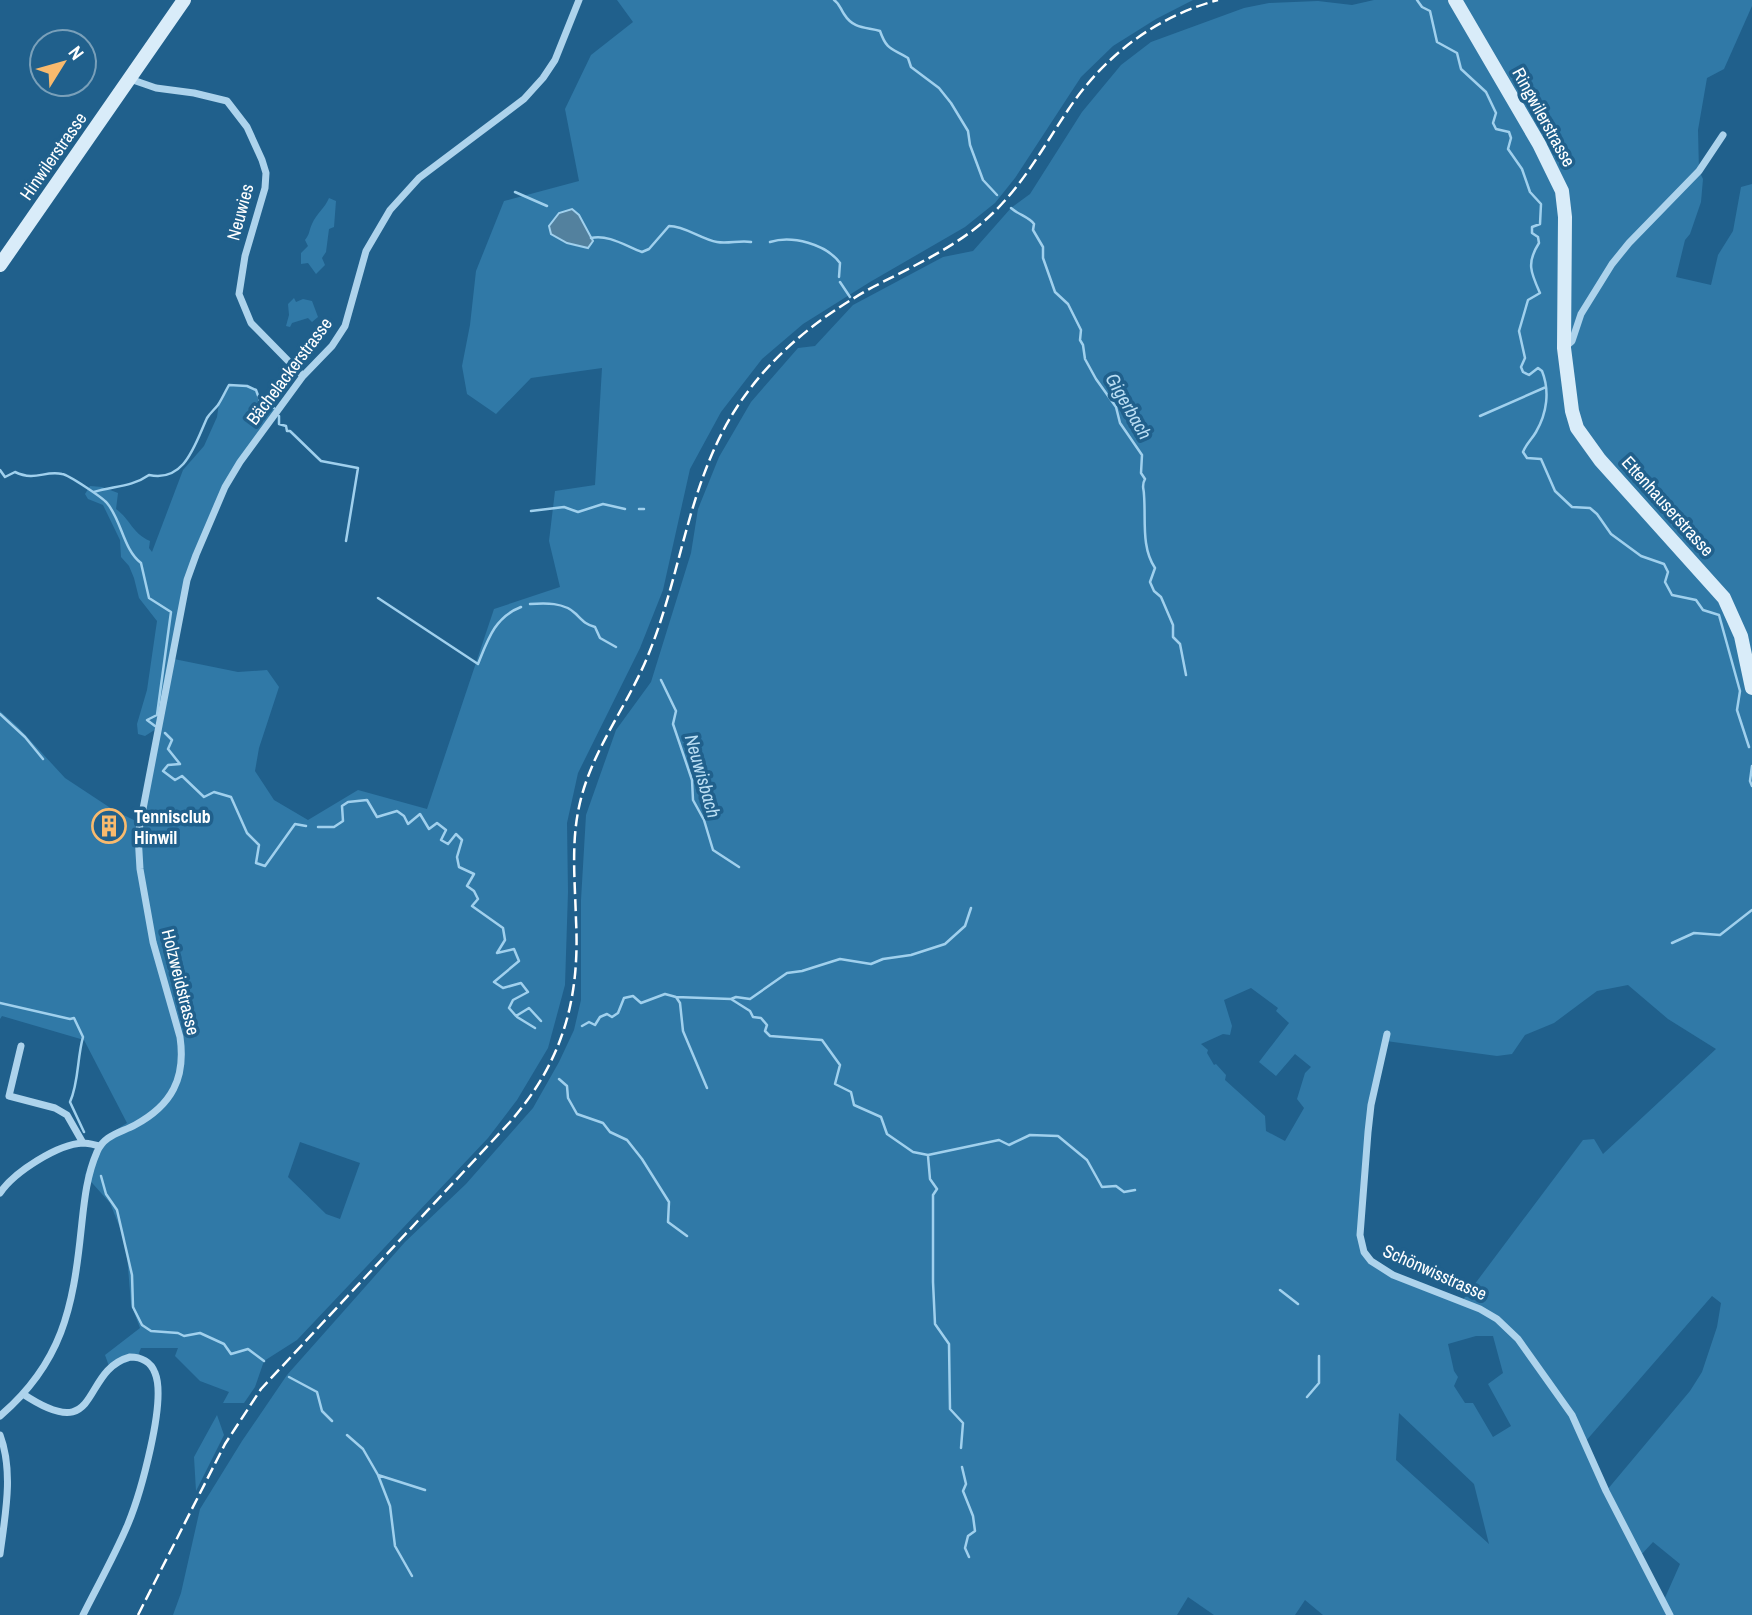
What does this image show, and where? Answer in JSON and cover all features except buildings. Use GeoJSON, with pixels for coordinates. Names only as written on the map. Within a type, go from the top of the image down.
{"type":"FeatureCollection","features":[{"type":"Feature","properties":{"kind":"street","name":"Hinwilerstrasse"},"geometry":{"type":"LineString","coordinates":[[0,265],[184,0]]}},
{"type":"Feature","properties":{"kind":"street","name":"Bächelackerstrasse"},"geometry":{"type":"LineString","coordinates":[[187,580],[208,525],[240,462],[303,376],[332,346],[345,326],[366,251],[390,210],[419,178],[502,117],[537,85],[555,60],[579,0]]}},
{"type":"Feature","properties":{"kind":"street","name":"Ringwilerstrasse"},"geometry":{"type":"LineString","coordinates":[[1455,0],[1539,144],[1562,191],[1565,217],[1564,348]]}},
{"type":"Feature","properties":{"kind":"street","name":"Neuwies"},"geometry":{"type":"LineString","coordinates":[[129,79],[156,88],[227,101],[247,127],[266,173],[265,188],[245,256],[239,294],[255,328],[303,376]]}},
{"type":"Feature","properties":{"kind":"street"},"geometry":{"type":"LineString","coordinates":[[1564,348],[1572,341],[1581,314],[1612,264],[1699,171],[1723,135]]}},
{"type":"Feature","properties":{"kind":"street","name":"Ettenhauserstrasse"},"geometry":{"type":"LineString","coordinates":[[1564,348],[1570,400],[1577,428],[1600,460],[1724,598],[1741,636],[1752,688]]}},
{"type":"Feature","properties":{"kind":"street","name":"Holzweidstrasse"},"geometry":{"type":"LineString","coordinates":[[100,1146],[111,1135],[139,1123],[164,1102],[176,1087],[181,1068],[179,1031],[156,959],[143,890],[138,835],[187,580]]}},
{"type":"Feature","properties":{"kind":"street","name":"Schönwisstrasse"},"geometry":{"type":"LineString","coordinates":[[1387,1034],[1371,1105],[1368,1132],[1360,1235],[1364,1252],[1371,1261],[1393,1275],[1480,1309],[1497,1319],[1518,1339],[1572,1415],[1606,1491],[1670,1615]]}},
{"type":"Feature","properties":{"kind":"street"},"geometry":{"type":"LineString","coordinates":[[21,1046],[9,1096],[55,1108],[67,1115],[83,1143]]}},
{"type":"Feature","properties":{"kind":"street"},"geometry":{"type":"LineString","coordinates":[[0,1193],[31,1163],[83,1143],[100,1146],[86,1191],[75,1287],[58,1342],[23,1394],[0,1416]]}},
{"type":"Feature","properties":{"kind":"street"},"geometry":{"type":"LineString","coordinates":[[23,1394],[49,1410],[68,1412],[87,1402],[110,1369],[123,1360],[140,1358],[151,1366],[156,1375],[158,1389],[155,1419],[141,1487],[120,1542],[83,1615]]}},
{"type":"Feature","properties":{"kind":"street"},"geometry":{"type":"LineString","coordinates":[[0,1435],[7,1469],[0,1554]]}},
{"type":"Feature","properties":{"kind":"shaded area"},"geometry":{"type":"Polygon","coordinates":[[[617,0],[1193,0],[1113,46],[1081,77],[1015,178],[995,203],[965,227],[803,324],[762,359],[721,412],[690,469],[663,590],[640,648],[578,773],[567,823],[565,985],[548,1048],[517,1100],[488,1138],[297,1340],[264,1361],[255,1387],[244,1403],[223,1403],[229,1392],[200,1381],[175,1356],[178,1348],[141,1348],[137,1358],[110,1369],[105,1355],[140,1328],[131,1304],[126,1243],[110,1203],[85,1175],[100,1140],[127,1123],[84,1040],[2,1016],[0,1019],[0,711],[65,778],[115,811],[138,822],[174,659],[238,672],[267,670],[279,687],[259,748],[255,771],[274,800],[308,820],[358,790],[427,809],[494,609],[560,587],[549,541],[555,491],[595,485],[602,368],[531,378],[496,414],[467,394],[462,366],[476,271],[504,201],[579,181],[565,109],[591,55],[633,22],[617,0]],[[300,1142],[288,1177],[326,1214],[340,1219],[360,1163],[300,1142]]]}},
{"type":"Feature","properties":{"kind":"shaded area"},"geometry":{"type":"Polygon","coordinates":[[[1374,0],[1752,0],[1752,6],[1724,69],[1707,78],[1698,130],[1699,171],[1703,179],[1701,202],[1690,234],[1685,240],[1676,277],[1711,285],[1718,255],[1733,231],[1741,187],[1752,184],[1752,1615],[1323,1615],[1305,1600],[1295,1615],[1214,1615],[1188,1597],[1177,1615],[173,1615],[181,1593],[200,1509],[287,1375],[405,1242],[466,1184],[533,1108],[559,1062],[574,1030],[581,1000],[581,900],[586,815],[616,730],[651,682],[691,553],[698,509],[719,457],[751,402],[798,348],[815,346],[853,305],[943,257],[973,251],[1011,208],[1030,194],[1082,112],[1121,65],[1151,42],[1244,8],[1269,3],[1318,1],[1352,5],[1374,0]],[[1628,985],[1597,991],[1554,1023],[1525,1035],[1512,1054],[1497,1056],[1386,1041],[1375,1085],[1361,1244],[1381,1269],[1462,1301],[1583,1140],[1594,1139],[1603,1154],[1716,1049],[1668,1019],[1628,985]],[[1251,988],[1224,1000],[1232,1026],[1230,1035],[1223,1034],[1201,1044],[1208,1050],[1214,1065],[1226,1075],[1225,1080],[1265,1116],[1266,1131],[1285,1141],[1304,1108],[1297,1099],[1305,1073],[1311,1067],[1295,1054],[1276,1076],[1259,1062],[1289,1023],[1276,1011],[1278,1008],[1251,988]],[[1712,1296],[1585,1442],[1607,1490],[1690,1391],[1702,1372],[1717,1327],[1721,1303],[1712,1296]],[[1476,1336],[1448,1344],[1458,1377],[1454,1386],[1465,1403],[1473,1403],[1493,1437],[1511,1426],[1488,1384],[1503,1373],[1493,1336],[1476,1336]],[[1399,1413],[1396,1460],[1489,1544],[1474,1484],[1399,1413]],[[1653,1542],[1640,1556],[1664,1600],[1680,1564],[1653,1542]]]}},
{"type":"Feature","properties":{"kind":"shaded area"},"geometry":{"type":"Polygon","coordinates":[[[329,198],[336,201],[334,227],[329,229],[326,252],[322,258],[325,265],[316,274],[308,263],[301,264],[301,253],[308,246],[305,240],[314,220],[329,198]]]}},
{"type":"Feature","properties":{"kind":"shaded area"},"geometry":{"type":"Polygon","coordinates":[[[572,209],[579,215],[593,241],[588,248],[567,243],[551,234],[549,226],[559,213],[572,209]]]}},
{"type":"Feature","properties":{"kind":"shaded area"},"geometry":{"type":"Polygon","coordinates":[[[294,298],[296,302],[303,299],[312,301],[318,317],[312,322],[308,318],[292,323],[290,327],[286,326],[288,304],[294,298]]]}},
{"type":"Feature","properties":{"kind":"shaded area"},"geometry":{"type":"Polygon","coordinates":[[[229,385],[247,386],[256,390],[260,401],[271,404],[277,412],[240,462],[196,555],[156,729],[145,736],[138,734],[137,724],[147,690],[157,621],[139,598],[129,566],[121,557],[120,540],[103,505],[88,499],[85,494],[90,486],[118,493],[116,509],[139,534],[150,541],[149,548],[152,552],[183,470],[204,446],[217,417],[219,403],[229,385]]]}},
{"type":"Feature","properties":{"kind":"shaded area"},"geometry":{"type":"Polygon","coordinates":[[[217,1415],[224,1435],[196,1491],[194,1457],[217,1415]]]}},
{"type":"Feature","properties":{"kind":"waterway","name":"Gigerbach"},"geometry":{"type":"LineString","coordinates":[[834,0],[852,23],[880,31],[888,46],[908,58],[911,67],[939,88],[968,131],[970,145],[983,180],[997,195]]}},
{"type":"Feature","properties":{"kind":"waterway"},"geometry":{"type":"LineString","coordinates":[[1417,0],[1422,7],[1430,11],[1437,42],[1457,53],[1461,69],[1486,92],[1496,113],[1493,123],[1496,129],[1509,132],[1511,138],[1508,149],[1522,169],[1530,192],[1541,204],[1540,224],[1532,227],[1532,233],[1538,237],[1539,243],[1531,262],[1532,274],[1540,293],[1528,300],[1519,331],[1525,358],[1521,367],[1523,372],[1529,375],[1538,368],[1542,371],[1546,402],[1540,425],[1523,452],[1527,458],[1541,459],[1555,491],[1572,507],[1590,508],[1611,534],[1641,556],[1664,564],[1668,572],[1665,582],[1672,595],[1696,600],[1703,610],[1719,615],[1740,691],[1737,710],[1749,747]]}},
{"type":"Feature","properties":{"kind":"waterway"},"geometry":{"type":"LineString","coordinates":[[515,192],[547,206]]}},
{"type":"Feature","properties":{"kind":"waterway","name":"Gigerbach"},"geometry":{"type":"LineString","coordinates":[[1011,208],[1034,224],[1033,230],[1043,247],[1043,258],[1055,292],[1068,304],[1081,330],[1080,340],[1085,359],[1116,407],[1120,423],[1142,455],[1146,542],[1155,568],[1150,582],[1161,597],[1173,625],[1173,637],[1180,644],[1186,675]]}},
{"type":"Feature","properties":{"kind":"waterway"},"geometry":{"type":"LineString","coordinates":[[591,238],[610,239],[642,252],[649,249],[669,226],[717,242],[751,242]]}},
{"type":"Feature","properties":{"kind":"waterway"},"geometry":{"type":"LineString","coordinates":[[770,242],[788,240],[818,246],[840,263],[839,277]]}},
{"type":"Feature","properties":{"kind":"waterway"},"geometry":{"type":"LineString","coordinates":[[840,282],[850,297]]}},
{"type":"Feature","properties":{"kind":"waterway","name":"Neuwisbach"},"geometry":{"type":"LineString","coordinates":[[94,492],[129,484],[149,475],[172,473],[180,467],[193,450],[207,418],[229,385],[247,386],[256,390],[260,401],[274,408]]}},
{"type":"Feature","properties":{"kind":"waterway"},"geometry":{"type":"LineString","coordinates":[[1480,416],[1546,387]]}},
{"type":"Feature","properties":{"kind":"waterway","name":"Neuwisbach"},"geometry":{"type":"LineString","coordinates":[[279,416],[279,424],[286,426],[287,431],[321,461],[358,468],[346,541]]}},
{"type":"Feature","properties":{"kind":"waterway"},"geometry":{"type":"LineString","coordinates":[[0,470],[5,477],[15,472],[29,476],[56,473],[66,475],[99,496],[112,510],[130,550],[141,563],[149,598],[171,612],[157,715],[147,720],[155,726]]}},
{"type":"Feature","properties":{"kind":"waterway"},"geometry":{"type":"LineString","coordinates":[[531,511],[564,507],[578,512],[603,504],[625,509]]}},
{"type":"Feature","properties":{"kind":"waterway"},"geometry":{"type":"LineString","coordinates":[[639,509],[644,509]]}},
{"type":"Feature","properties":{"kind":"waterway","name":"Neuwisbach"},"geometry":{"type":"LineString","coordinates":[[378,598],[478,664],[499,623],[521,607]]}},
{"type":"Feature","properties":{"kind":"waterway","name":"Neuwisbach"},"geometry":{"type":"LineString","coordinates":[[530,604],[566,607],[595,627],[600,638],[616,647]]}},
{"type":"Feature","properties":{"kind":"waterway","name":"Neuwisbach"},"geometry":{"type":"LineString","coordinates":[[661,680],[676,711],[673,724],[692,780],[693,800],[704,820],[713,850],[739,867]]}},
{"type":"Feature","properties":{"kind":"waterway"},"geometry":{"type":"LineString","coordinates":[[0,714],[25,737],[43,759]]}},
{"type":"Feature","properties":{"kind":"waterway"},"geometry":{"type":"LineString","coordinates":[[165,733],[172,740],[168,749],[180,764],[168,765],[163,771],[175,780],[182,776],[204,797],[214,792],[231,797],[247,833],[259,845],[256,863],[265,866],[295,824],[306,826]]}},
{"type":"Feature","properties":{"kind":"waterway"},"geometry":{"type":"LineString","coordinates":[[1752,766],[1752,786]]}},
{"type":"Feature","properties":{"kind":"waterway"},"geometry":{"type":"LineString","coordinates":[[318,827],[334,827],[343,821],[342,806],[348,802],[367,800],[377,817],[397,811],[404,816],[408,824],[420,814],[429,829],[437,823],[446,830],[441,840],[448,844],[456,834],[462,840],[457,857],[459,867],[474,874],[467,886],[474,891],[478,899],[472,906],[503,928],[505,940],[497,953],[514,949],[519,961],[494,982],[503,988],[521,983],[528,992],[513,1000],[509,1008],[516,1016],[529,1008],[541,1021]]}},
{"type":"Feature","properties":{"kind":"waterway"},"geometry":{"type":"LineString","coordinates":[[731,999],[750,999],[787,973],[840,959],[871,964],[945,944],[965,926],[971,908]]}},
{"type":"Feature","properties":{"kind":"waterway"},"geometry":{"type":"LineString","coordinates":[[1672,943],[1694,933],[1720,935],[1752,910]]}},
{"type":"Feature","properties":{"kind":"waterway"},"geometry":{"type":"LineString","coordinates":[[582,1026],[589,1022],[595,1025],[600,1017],[607,1014],[612,1017],[618,1013],[624,998],[633,996],[641,1003],[665,994],[676,997],[731,999],[750,1011],[753,1017],[761,1018],[767,1025],[765,1031],[770,1036],[822,1040],[840,1065],[835,1084],[851,1092],[854,1105],[881,1117],[887,1134],[913,1152],[928,1155],[999,1140],[1009,1145],[1030,1135],[1058,1136],[1087,1160],[1102,1187],[1116,1186],[1124,1192],[1135,1190]]}},
{"type":"Feature","properties":{"kind":"waterway"},"geometry":{"type":"LineString","coordinates":[[676,997],[680,1003],[683,1031],[707,1088]]}},
{"type":"Feature","properties":{"kind":"waterway"},"geometry":{"type":"LineString","coordinates":[[0,1003],[74,1018],[83,1037],[70,1102],[84,1132]]}},
{"type":"Feature","properties":{"kind":"waterway"},"geometry":{"type":"LineString","coordinates":[[517,1017],[535,1028]]}},
{"type":"Feature","properties":{"kind":"waterway"},"geometry":{"type":"LineString","coordinates":[[559,1079],[567,1086],[568,1098],[577,1114],[603,1123],[610,1132],[627,1140],[669,1202],[668,1222],[687,1236]]}},
{"type":"Feature","properties":{"kind":"waterway"},"geometry":{"type":"LineString","coordinates":[[928,1156],[930,1179],[937,1189],[933,1195],[935,1324],[949,1344],[950,1409],[963,1423],[961,1448]]}},
{"type":"Feature","properties":{"kind":"waterway"},"geometry":{"type":"LineString","coordinates":[[101,1176],[106,1194],[117,1210],[132,1275],[133,1307],[142,1325],[151,1331],[184,1336],[200,1333],[224,1344],[231,1354],[248,1349],[264,1361]]}},
{"type":"Feature","properties":{"kind":"waterway"},"geometry":{"type":"LineString","coordinates":[[1280,1290],[1298,1304]]}},
{"type":"Feature","properties":{"kind":"waterway"},"geometry":{"type":"LineString","coordinates":[[1307,1397],[1319,1383],[1319,1356]]}},
{"type":"Feature","properties":{"kind":"waterway"},"geometry":{"type":"LineString","coordinates":[[289,1377],[317,1392],[322,1411],[332,1421]]}},
{"type":"Feature","properties":{"kind":"waterway"},"geometry":{"type":"LineString","coordinates":[[347,1435],[363,1449],[378,1475],[425,1490]]}},
{"type":"Feature","properties":{"kind":"waterway"},"geometry":{"type":"LineString","coordinates":[[962,1467],[966,1484],[963,1491],[973,1516],[975,1531],[968,1536],[965,1548],[969,1557]]}},
{"type":"Feature","properties":{"kind":"waterway"},"geometry":{"type":"LineString","coordinates":[[378,1475],[390,1506],[395,1546],[412,1576]]}},
{"type":"Feature","properties":{"kind":"railway"},"geometry":{"type":"LineString","coordinates":[[138,1615],[225,1444],[261,1389],[510,1122],[543,1076],[555,1052],[571,1003],[575,976],[574,849],[579,807],[592,766],[649,653],[670,591],[696,496],[707,466],[737,407],[765,371],[815,324],[873,287],[951,245],[993,213],[1024,177],[1082,90],[1115,56],[1152,28],[1195,7],[1218,0]]}},
{"type":"Feature","properties":{"kind":"place","name":"Tennisclub Hinwil"},"geometry":{"type":"Point","coordinates":[109,826]}}]}
